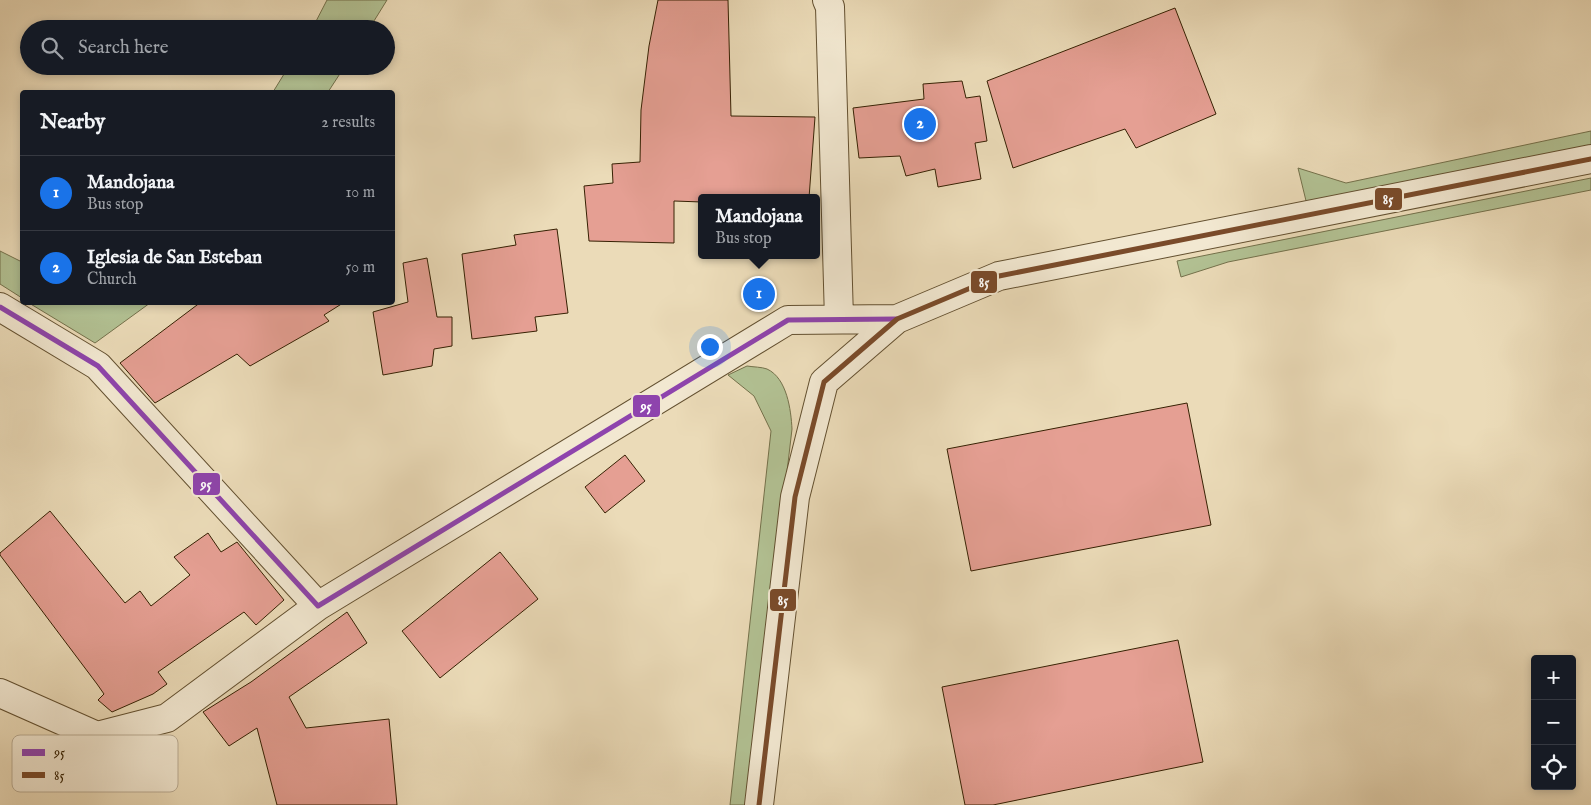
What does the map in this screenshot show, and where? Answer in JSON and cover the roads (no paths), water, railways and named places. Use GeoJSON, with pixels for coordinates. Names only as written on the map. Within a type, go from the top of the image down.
{"type":"FeatureCollection","features":[{"type":"Feature","properties":{"kind":"street"},"geometry":{"type":"LineString","coordinates":[[827,0],[830,7],[839,319]]}},
{"type":"Feature","properties":{"kind":"street"},"geometry":{"type":"LineString","coordinates":[[759,805],[794,496],[824,382],[897,319],[999,276],[1591,159]]}},
{"type":"Feature","properties":{"kind":"street"},"geometry":{"type":"LineString","coordinates":[[0,307],[98,366],[318,606]]}},
{"type":"Feature","properties":{"kind":"street"},"geometry":{"type":"LineString","coordinates":[[101,735],[167,718],[318,606],[788,320],[897,319]]}},
{"type":"Feature","properties":{"kind":"street"},"geometry":{"type":"LineString","coordinates":[[0,694],[95,735]]}},
{"type":"Feature","properties":{"kind":"place","name":"Iglesia de San Esteban"},"geometry":{"type":"Point","coordinates":[920,124]}},
{"type":"Feature","properties":{"kind":"place","name":"Mandojana"},"geometry":{"type":"Point","coordinates":[759,294]}}]}
